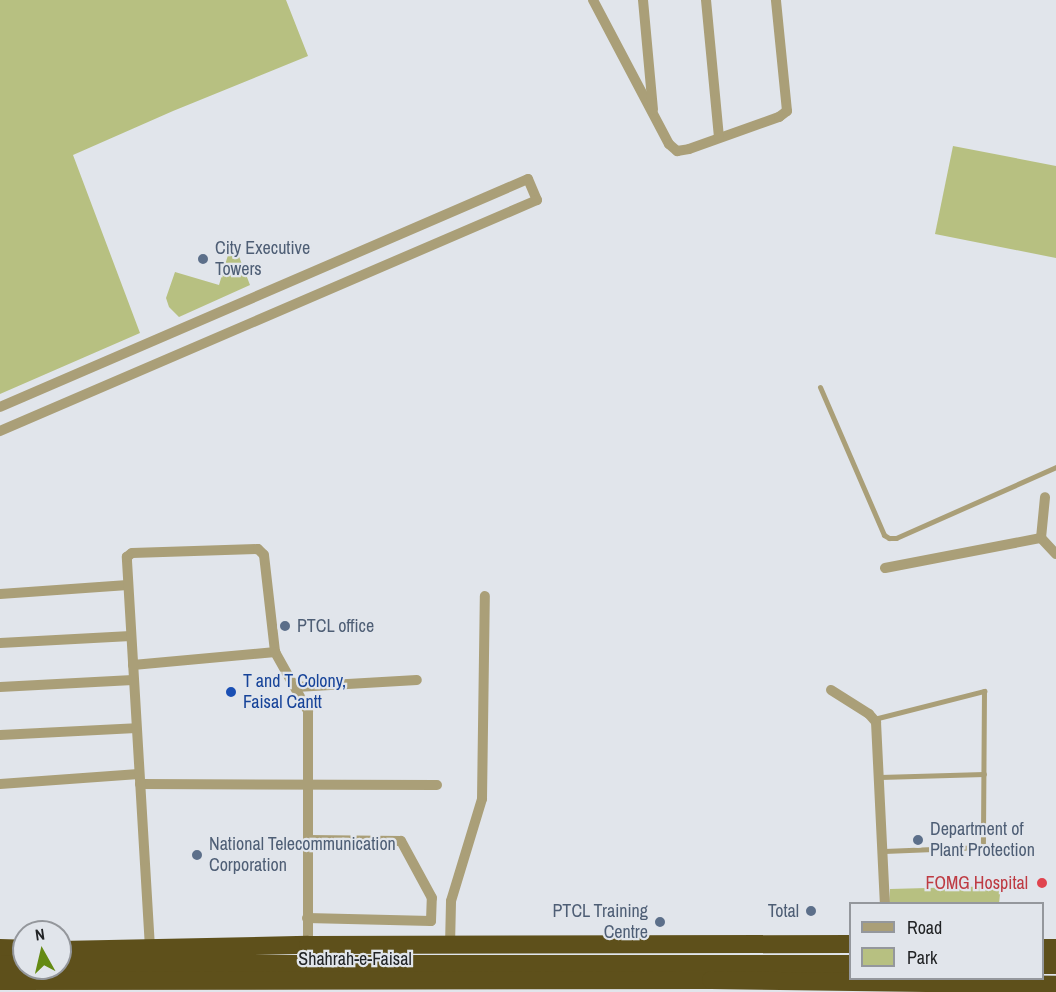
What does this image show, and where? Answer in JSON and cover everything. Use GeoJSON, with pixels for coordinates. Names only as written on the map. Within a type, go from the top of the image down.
{"type":"FeatureCollection","features":[{"type":"Feature","properties":{"kind":"highway"},"geometry":{"type":"LineString","coordinates":[[72,951],[308,945],[849,944]]}},
{"type":"Feature","properties":{"kind":"highway"},"geometry":{"type":"LineString","coordinates":[[72,958],[85,964]]}},
{"type":"Feature","properties":{"kind":"highway","name":"Shahrah-e-Faisal"},"geometry":{"type":"LineString","coordinates":[[72,964],[710,971]]}},
{"type":"Feature","properties":{"kind":"highway"},"geometry":{"type":"LineString","coordinates":[[710,971],[849,964]]}},
{"type":"Feature","properties":{"kind":"highway"},"geometry":{"type":"LineString","coordinates":[[710,971],[849,975]]}},
{"type":"Feature","properties":{"kind":"highway","name":"Shahrah-e-Faisal"},"geometry":{"type":"LineString","coordinates":[[0,981],[710,971]]}},
{"type":"Feature","properties":{"kind":"highway"},"geometry":{"type":"LineString","coordinates":[[992,980],[1056,985]]}},
{"type":"Feature","properties":{"kind":"street"},"geometry":{"type":"LineString","coordinates":[[593,0],[669,144],[677,151],[689,149],[779,117],[787,111],[776,0]]}},
{"type":"Feature","properties":{"kind":"street"},"geometry":{"type":"LineString","coordinates":[[643,0],[654,115]]}},
{"type":"Feature","properties":{"kind":"street"},"geometry":{"type":"LineString","coordinates":[[706,0],[719,137]]}},
{"type":"Feature","properties":{"kind":"street"},"geometry":{"type":"LineString","coordinates":[[0,407],[528,179],[537,200],[0,431]]}},
{"type":"Feature","properties":{"kind":"street"},"geometry":{"type":"LineString","coordinates":[[372,247],[381,266]]}},
{"type":"Feature","properties":{"kind":"street"},"geometry":{"type":"LineString","coordinates":[[37,392],[45,411]]}},
{"type":"Feature","properties":{"kind":"street"},"geometry":{"type":"LineString","coordinates":[[1045,497],[1041,538],[1056,554]]}},
{"type":"Feature","properties":{"kind":"street"},"geometry":{"type":"LineString","coordinates":[[885,568],[1041,538]]}},
{"type":"Feature","properties":{"kind":"street"},"geometry":{"type":"LineString","coordinates":[[150,948],[127,562],[132,553],[258,549],[264,555],[275,652],[308,711],[308,945]]}},
{"type":"Feature","properties":{"kind":"street"},"geometry":{"type":"LineString","coordinates":[[0,594],[128,585]]}},
{"type":"Feature","properties":{"kind":"street"},"geometry":{"type":"LineString","coordinates":[[450,946],[451,901],[482,799],[485,596]]}},
{"type":"Feature","properties":{"kind":"street"},"geometry":{"type":"LineString","coordinates":[[0,643],[131,636]]}},
{"type":"Feature","properties":{"kind":"street"},"geometry":{"type":"LineString","coordinates":[[133,665],[275,652]]}},
{"type":"Feature","properties":{"kind":"street"},"geometry":{"type":"LineString","coordinates":[[0,687],[134,680]]}},
{"type":"Feature","properties":{"kind":"street"},"geometry":{"type":"LineString","coordinates":[[296,687],[417,680]]}},
{"type":"Feature","properties":{"kind":"street"},"geometry":{"type":"LineString","coordinates":[[831,690],[874,718],[880,777],[885,902]]}},
{"type":"Feature","properties":{"kind":"street"},"geometry":{"type":"LineString","coordinates":[[0,735],[136,728]]}},
{"type":"Feature","properties":{"kind":"street"},"geometry":{"type":"LineString","coordinates":[[0,784],[140,779],[437,786]]}},
{"type":"Feature","properties":{"kind":"street"},"geometry":{"type":"LineString","coordinates":[[307,918],[431,921],[432,898],[401,841],[308,840]]}},
{"type":"Feature","properties":{"kind":"lane"},"geometry":{"type":"LineString","coordinates":[[820,387],[885,535],[889,538],[896,538],[1056,466]]}},
{"type":"Feature","properties":{"kind":"lane"},"geometry":{"type":"LineString","coordinates":[[874,718],[984,691],[983,847],[884,851]]}},
{"type":"Feature","properties":{"kind":"lane"},"geometry":{"type":"LineString","coordinates":[[880,777],[984,774]]}},
{"type":"Feature","properties":{"kind":"green space"},"geometry":{"type":"Polygon","coordinates":[[[0,0],[286,0],[308,56],[73,155],[140,333],[0,394],[0,0]]]}},
{"type":"Feature","properties":{"kind":"green space"},"geometry":{"type":"Polygon","coordinates":[[[953,146],[1056,166],[1056,258],[935,234],[953,146]]]}},
{"type":"Feature","properties":{"kind":"green space"},"geometry":{"type":"Polygon","coordinates":[[[231,245],[235,246],[250,285],[179,317],[169,307],[166,298],[175,272],[219,285],[231,245]]]}},
{"type":"Feature","properties":{"kind":"green space"},"geometry":{"type":"Polygon","coordinates":[[[1001,886],[999,902],[889,902],[890,889],[1001,886]]]}},
{"type":"Feature","properties":{"kind":"place","name":"City Executive Towers"},"geometry":{"type":"Point","coordinates":[203,259]}},
{"type":"Feature","properties":{"kind":"place","name":"PTCL office"},"geometry":{"type":"Point","coordinates":[285,626]}},
{"type":"Feature","properties":{"kind":"place","name":"T and T Colony, Faisal Cantt"},"geometry":{"type":"Point","coordinates":[231,692]}},
{"type":"Feature","properties":{"kind":"place","name":"Department of Plant Protection"},"geometry":{"type":"Point","coordinates":[918,840]}},
{"type":"Feature","properties":{"kind":"place","name":"National Telecommunication Corporation"},"geometry":{"type":"Point","coordinates":[197,855]}},
{"type":"Feature","properties":{"kind":"place","name":"FOMG Hospital"},"geometry":{"type":"Point","coordinates":[1042,883]}},
{"type":"Feature","properties":{"kind":"place","name":"Total"},"geometry":{"type":"Point","coordinates":[811,911]}},
{"type":"Feature","properties":{"kind":"place","name":"PTCL Training Centre"},"geometry":{"type":"Point","coordinates":[660,922]}}]}
